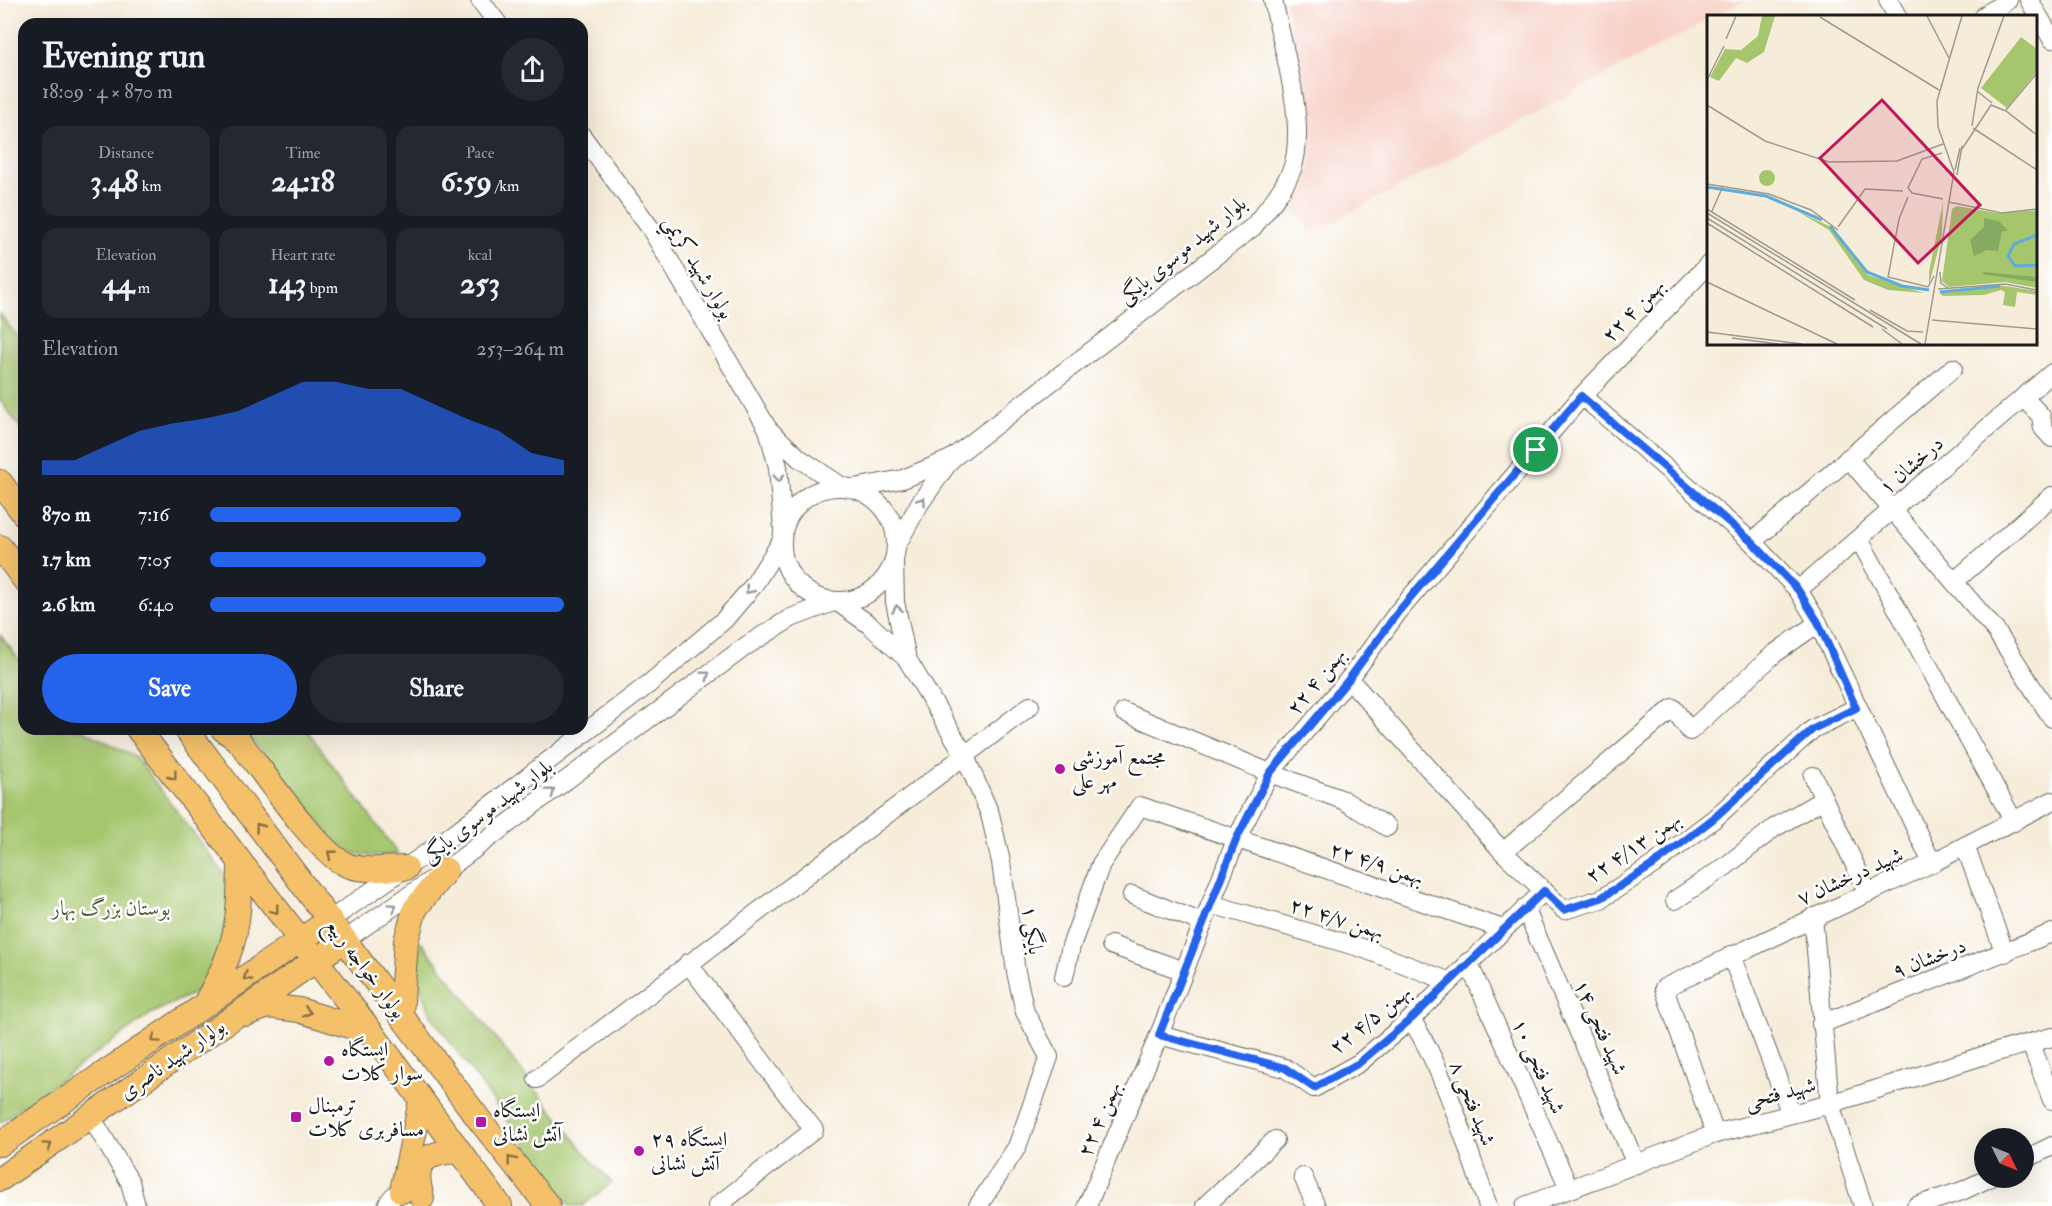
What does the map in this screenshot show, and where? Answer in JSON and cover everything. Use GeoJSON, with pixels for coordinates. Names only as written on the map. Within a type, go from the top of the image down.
{"type":"FeatureCollection","features":[{"type":"Feature","properties":{"kind":"main road"},"geometry":{"type":"LineString","coordinates":[[0,482],[18,506]]}},
{"type":"Feature","properties":{"kind":"main road"},"geometry":{"type":"LineString","coordinates":[[0,547],[18,571]]}},
{"type":"Feature","properties":{"kind":"main road","name":"بولوار خواجه ربیع"},"geometry":{"type":"LineString","coordinates":[[143,735],[372,1033],[499,1206]]}},
{"type":"Feature","properties":{"kind":"main road","name":"بولوار خواجه ربیع"},"geometry":{"type":"LineString","coordinates":[[191,735],[480,1122],[548,1206]]}},
{"type":"Feature","properties":{"kind":"main road"},"geometry":{"type":"LineString","coordinates":[[232,735],[239,741],[323,847],[344,864],[367,869],[406,868]]}},
{"type":"Feature","properties":{"kind":"main road"},"geometry":{"type":"LineString","coordinates":[[203,1006],[224,969],[237,931],[240,863]]}},
{"type":"Feature","properties":{"kind":"main road"},"geometry":{"type":"LineString","coordinates":[[401,1015],[406,941],[415,909],[446,870]]}},
{"type":"Feature","properties":{"kind":"main road","name":"بولوار شهید ناصری"},"geometry":{"type":"LineString","coordinates":[[0,1144],[330,920]]}},
{"type":"Feature","properties":{"kind":"main road","name":"بولوار شهید ناصری"},"geometry":{"type":"LineString","coordinates":[[0,1179],[345,940]]}},
{"type":"Feature","properties":{"kind":"main road"},"geometry":{"type":"LineString","coordinates":[[230,1019],[268,1006],[320,1015],[372,1033]]}},
{"type":"Feature","properties":{"kind":"main road"},"geometry":{"type":"LineString","coordinates":[[413,1202],[421,1101]]}},
{"type":"Feature","properties":{"kind":"main road"},"geometry":{"type":"LineString","coordinates":[[413,1202],[418,1167],[426,1158],[437,1153],[458,1151]]}},
{"type":"Feature","properties":{"kind":"street"},"geometry":{"type":"LineString","coordinates":[[480,0],[494,18]]}},
{"type":"Feature","properties":{"kind":"street","name":"بلوار شهید موسوی بایگی"},"geometry":{"type":"LineString","coordinates":[[847,487],[903,479],[951,459],[1254,227],[1281,192],[1293,166],[1298,117],[1273,0]]}},
{"type":"Feature","properties":{"kind":"street"},"geometry":{"type":"LineString","coordinates":[[1888,0],[1896,15]]}},
{"type":"Feature","properties":{"kind":"street"},"geometry":{"type":"LineString","coordinates":[[1986,15],[2008,0]]}},
{"type":"Feature","properties":{"kind":"street"},"geometry":{"type":"LineString","coordinates":[[2029,0],[2052,39]]}},
{"type":"Feature","properties":{"kind":"street","name":"بولوار شهيد كريمي"},"geometry":{"type":"LineString","coordinates":[[588,143],[651,229],[768,429],[778,467],[782,535]]}},
{"type":"Feature","properties":{"kind":"street","name":"۲۲ بهمن ۴"},"geometry":{"type":"LineString","coordinates":[[1087,1206],[1159,1035],[1236,840],[1270,773],[1349,679],[1398,612],[1581,396],[1707,267]]}},
{"type":"Feature","properties":{"kind":"street"},"geometry":{"type":"LineString","coordinates":[[1752,542],[1953,368]]}},
{"type":"Feature","properties":{"kind":"street","name":"درخشان ۱"},"geometry":{"type":"LineString","coordinates":[[1798,590],[2052,373]]}},
{"type":"Feature","properties":{"kind":"street"},"geometry":{"type":"LineString","coordinates":[[1581,396],[1752,542],[1798,590],[1818,622],[1856,708],[1932,863]]}},
{"type":"Feature","properties":{"kind":"street"},"geometry":{"type":"LineString","coordinates":[[2023,397],[2041,416],[2043,428],[2052,438]]}},
{"type":"Feature","properties":{"kind":"street","name":"بولوار شهيد كريمي"},"geometry":{"type":"LineString","coordinates":[[768,429],[799,458],[847,487]]}},
{"type":"Feature","properties":{"kind":"street"},"geometry":{"type":"LineString","coordinates":[[1848,458],[1996,631],[2052,718]]}},
{"type":"Feature","properties":{"kind":"street","name":"بلوار شهید موسوی بایگی"},"geometry":{"type":"LineString","coordinates":[[895,552],[920,503],[951,459]]}},
{"type":"Feature","properties":{"kind":"street"},"geometry":{"type":"LineString","coordinates":[[828,487],[847,487],[866,493],[885,509],[895,533],[895,602],[907,659],[870,626],[836,601],[812,594],[797,583],[786,567],[782,535],[788,517],[805,497],[828,487]]}},
{"type":"Feature","properties":{"kind":"street"},"geometry":{"type":"LineString","coordinates":[[1955,581],[2049,505]]}},
{"type":"Feature","properties":{"kind":"street","name":"بلوار شهید موسوی بایگی"},"geometry":{"type":"LineString","coordinates":[[588,730],[650,683],[724,620],[753,586],[782,535]]}},
{"type":"Feature","properties":{"kind":"street"},"geometry":{"type":"LineString","coordinates":[[1859,539],[2014,822]]}},
{"type":"Feature","properties":{"kind":"street"},"geometry":{"type":"LineString","coordinates":[[836,601],[849,600],[873,590],[882,581],[895,552]]}},
{"type":"Feature","properties":{"kind":"street","name":"بلوار شهید موسوی بایگی"},"geometry":{"type":"LineString","coordinates":[[345,940],[446,870],[746,646],[791,618],[836,601]]}},
{"type":"Feature","properties":{"kind":"street"},"geometry":{"type":"LineString","coordinates":[[1503,852],[1673,708],[1690,731],[1774,654],[1818,622]]}},
{"type":"Feature","properties":{"kind":"street","name":"بایگی ۱"},"geometry":{"type":"LineString","coordinates":[[907,659],[964,754],[990,814],[1001,862],[1016,972],[1025,1012],[1049,1057],[1017,1147],[978,1206]]}},
{"type":"Feature","properties":{"kind":"street","name":"۲۲ بهمن ۴/۱۳"},"geometry":{"type":"LineString","coordinates":[[1349,679],[1503,852],[1564,910],[1601,898],[1653,865],[1714,818],[1813,729],[1856,708]]}},
{"type":"Feature","properties":{"kind":"street"},"geometry":{"type":"LineString","coordinates":[[537,1079],[1030,706]]}},
{"type":"Feature","properties":{"kind":"street"},"geometry":{"type":"LineString","coordinates":[[1124,712],[1270,773],[1343,800],[1387,827]]}},
{"type":"Feature","properties":{"kind":"street","name":"بلوار شهید موسوی بایگی"},"geometry":{"type":"LineString","coordinates":[[330,920],[406,868],[581,735]]}},
{"type":"Feature","properties":{"kind":"street"},"geometry":{"type":"LineString","coordinates":[[1813,776],[1868,893]]}},
{"type":"Feature","properties":{"kind":"street"},"geometry":{"type":"LineString","coordinates":[[1675,900],[1726,866],[1774,828],[1824,800]]}},
{"type":"Feature","properties":{"kind":"street","name":"شهید درخشان ۷"},"geometry":{"type":"LineString","coordinates":[[1715,1134],[1664,988],[1932,863],[2052,801]]}},
{"type":"Feature","properties":{"kind":"street","name":"۲۲ بهمن ۴/۹"},"geometry":{"type":"LineString","coordinates":[[1064,977],[1071,946],[1101,864],[1140,806],[1503,929]]}},
{"type":"Feature","properties":{"kind":"street"},"geometry":{"type":"LineString","coordinates":[[1965,846],[2005,953]]}},
{"type":"Feature","properties":{"kind":"street","name":"۲۲ بهمن ۴/۵"},"geometry":{"type":"LineString","coordinates":[[1159,1035],[1285,1068],[1314,1088],[1359,1063],[1411,1019],[1544,891]]}},
{"type":"Feature","properties":{"kind":"street"},"geometry":{"type":"LineString","coordinates":[[1132,895],[1203,923]]}},
{"type":"Feature","properties":{"kind":"street","name":"۲۲ بهمن ۴/۷"},"geometry":{"type":"LineString","coordinates":[[1210,904],[1362,948],[1448,981]]}},
{"type":"Feature","properties":{"kind":"street","name":"شهید فتحی ۱۴"},"geometry":{"type":"LineString","coordinates":[[1525,908],[1636,1164]]}},
{"type":"Feature","properties":{"kind":"street"},"geometry":{"type":"LineString","coordinates":[[1813,917],[1830,1104],[1863,1206]]}},
{"type":"Feature","properties":{"kind":"street","name":"درخشان ۹"},"geometry":{"type":"LineString","coordinates":[[1821,1024],[2052,933]]}},
{"type":"Feature","properties":{"kind":"street"},"geometry":{"type":"LineString","coordinates":[[1111,945],[1184,971]]}},
{"type":"Feature","properties":{"kind":"street"},"geometry":{"type":"LineString","coordinates":[[1731,955],[1791,1114]]}},
{"type":"Feature","properties":{"kind":"street","name":"شهید فتحی ۱۰"},"geometry":{"type":"LineString","coordinates":[[1468,962],[1569,1188]]}},
{"type":"Feature","properties":{"kind":"street"},"geometry":{"type":"LineString","coordinates":[[688,963],[814,1130],[717,1206]]}},
{"type":"Feature","properties":{"kind":"street","name":"شهید فتحی ۸"},"geometry":{"type":"LineString","coordinates":[[1411,1019],[1420,1033],[1455,1113],[1488,1206]]}},
{"type":"Feature","properties":{"kind":"street","name":"شهید فتحی"},"geometry":{"type":"LineString","coordinates":[[1525,1206],[1715,1134],[1830,1104],[2052,1038]]}},
{"type":"Feature","properties":{"kind":"street"},"geometry":{"type":"LineString","coordinates":[[2031,1044],[2052,1100]]}},
{"type":"Feature","properties":{"kind":"street"},"geometry":{"type":"LineString","coordinates":[[91,1117],[130,1182],[136,1206]]}},
{"type":"Feature","properties":{"kind":"street"},"geometry":{"type":"LineString","coordinates":[[1205,1206],[1275,1140]]}},
{"type":"Feature","properties":{"kind":"street"},"geometry":{"type":"LineString","coordinates":[[2034,1155],[2052,1146]]}},
{"type":"Feature","properties":{"kind":"street"},"geometry":{"type":"LineString","coordinates":[[1303,1177],[1316,1206]]}},
{"type":"Feature","properties":{"kind":"street"},"geometry":{"type":"LineString","coordinates":[[1916,1206],[1974,1185]]}},
{"type":"Feature","properties":{"kind":"shaded area"},"geometry":{"type":"Polygon","coordinates":[[[1285,0],[1745,0],[1717,15],[1707,15],[1707,21],[1311,234],[1293,207],[1310,168],[1312,132],[1285,0]]]}},
{"type":"Feature","properties":{"kind":"green space"},"geometry":{"type":"Polygon","coordinates":[[[0,314],[18,338],[18,425],[0,400],[0,314]]]}},
{"type":"Feature","properties":{"kind":"green space","name":"بوستان بزرگ بهار"},"geometry":{"type":"Polygon","coordinates":[[[0,635],[18,658],[18,735],[93,735],[136,757],[225,875],[234,899],[220,962],[206,984],[196,992],[152,1013],[0,1123],[0,635]]]}},
{"type":"Feature","properties":{"kind":"green space"},"geometry":{"type":"Polygon","coordinates":[[[248,735],[310,735],[398,854],[369,856],[343,851],[248,735]]]}},
{"type":"Feature","properties":{"kind":"green space"},"geometry":{"type":"Polygon","coordinates":[[[421,942],[590,1159],[612,1183],[582,1206],[570,1206],[432,1017],[416,976],[421,942]]]}},
{"type":"Feature","properties":{"kind":"place","name":"مجتمع آموزشی مهر علی"},"geometry":{"type":"Point","coordinates":[1060,769]}},
{"type":"Feature","properties":{"kind":"place","name":"ایستگاه سوار کلات"},"geometry":{"type":"Point","coordinates":[329,1061]}},
{"type":"Feature","properties":{"kind":"place","name":"ترمبنال مسافربری کلات"},"geometry":{"type":"Point","coordinates":[296,1117]}},
{"type":"Feature","properties":{"kind":"place","name":"ایستگاه آتش نشانی"},"geometry":{"type":"Point","coordinates":[481,1122]}},
{"type":"Feature","properties":{"kind":"place","name":"ایستگاه ۲۹ آتش نشانی"},"geometry":{"type":"Point","coordinates":[639,1151]}},
{"type":"Feature","properties":{"kind":"route"},"geometry":{"type":"LineString","coordinates":[[1581,396],[1752,542],[1798,590],[1818,622],[1856,708],[1813,729],[1714,818],[1653,865],[1601,898],[1564,910],[1544,891],[1411,1019],[1359,1063],[1314,1088],[1285,1068],[1159,1035],[1236,840],[1270,773],[1349,679],[1398,612],[1536,450],[1581,396]]}}]}
